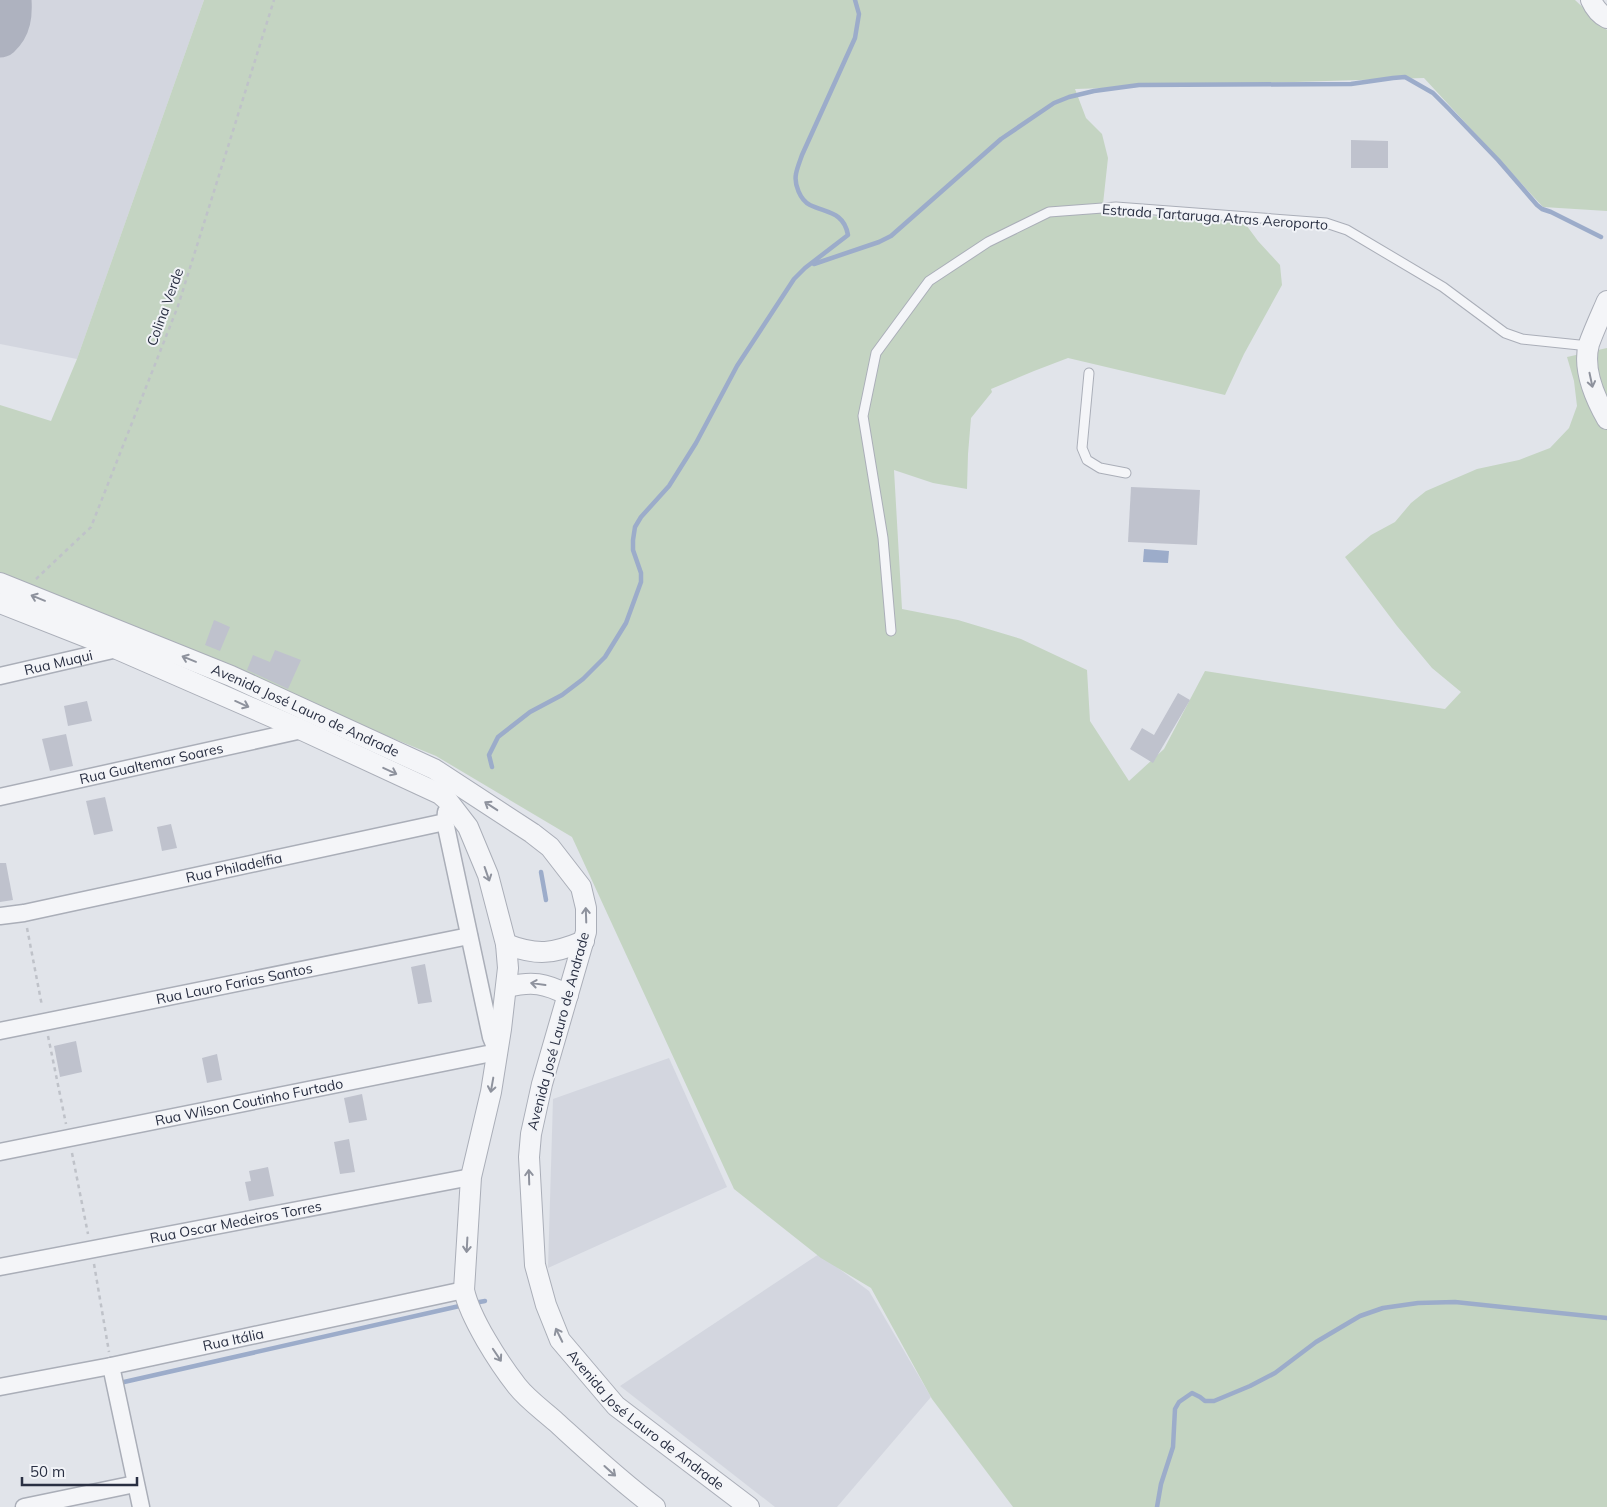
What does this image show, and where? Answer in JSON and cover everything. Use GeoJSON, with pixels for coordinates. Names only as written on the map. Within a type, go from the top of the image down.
{"type":"FeatureCollection","features":[{"type":"Feature","properties":{"kind":"street"},"geometry":{"type":"LineString","coordinates":[[1592,0],[1594,8],[1607,18]]}},
{"type":"Feature","properties":{"kind":"street"},"geometry":{"type":"LineString","coordinates":[[1607,301],[1588,346],[1588,367],[1591,384],[1597,402],[1607,419]]}},
{"type":"Feature","properties":{"kind":"street","name":"Avenida José Lauro de Andrade"},"geometry":{"type":"LineString","coordinates":[[0,583],[231,676],[434,769],[532,833],[550,848],[581,887],[586,908],[586,932],[542,1084],[531,1134],[529,1157],[535,1265],[546,1305],[560,1340],[616,1406],[750,1507]]}},
{"type":"Feature","properties":{"kind":"street","name":"Avenida José Lauro de Andrade"},"geometry":{"type":"LineString","coordinates":[[0,603],[117,649],[302,730],[440,794],[448,801],[468,827],[485,867],[506,944],[508,968],[507,987],[490,1092],[471,1176],[468,1300]]}},
{"type":"Feature","properties":{"kind":"street","name":"Rua Muqui"},"geometry":{"type":"LineString","coordinates":[[0,676],[117,649]]}},
{"type":"Feature","properties":{"kind":"street","name":"Rua Gualtemar Soares"},"geometry":{"type":"LineString","coordinates":[[0,797],[302,730]]}},
{"type":"Feature","properties":{"kind":"street"},"geometry":{"type":"LineString","coordinates":[[448,801],[445,822],[491,1037],[497,1052]]}},
{"type":"Feature","properties":{"kind":"street","name":"Rua Philadelfia"},"geometry":{"type":"LineString","coordinates":[[0,916],[24,913],[445,822]]}},
{"type":"Feature","properties":{"kind":"street","name":"Rua Lauro Farias Santos"},"geometry":{"type":"LineString","coordinates":[[0,1031],[469,936]]}},
{"type":"Feature","properties":{"kind":"street"},"geometry":{"type":"LineString","coordinates":[[506,944],[523,950],[544,953],[564,949],[584,941]]}},
{"type":"Feature","properties":{"kind":"street"},"geometry":{"type":"LineString","coordinates":[[507,987],[522,983],[538,983],[554,988],[568,996]]}},
{"type":"Feature","properties":{"kind":"street","name":"Rua Wilson Coutinho Furtado"},"geometry":{"type":"LineString","coordinates":[[0,1152],[497,1052]]}},
{"type":"Feature","properties":{"kind":"street","name":"Rua Oscar Medeiros Torres"},"geometry":{"type":"LineString","coordinates":[[0,1267],[471,1176]]}},
{"type":"Feature","properties":{"kind":"street"},"geometry":{"type":"LineString","coordinates":[[468,1300],[489,1344],[518,1388],[622,1482],[655,1507]]}},
{"type":"Feature","properties":{"kind":"street","name":"Rua Itália"},"geometry":{"type":"LineString","coordinates":[[0,1387],[468,1300]]}},
{"type":"Feature","properties":{"kind":"street"},"geometry":{"type":"LineString","coordinates":[[111,1366],[141,1507]]}},
{"type":"Feature","properties":{"kind":"street"},"geometry":{"type":"LineString","coordinates":[[24,1507],[135,1484]]}},
{"type":"Feature","properties":{"kind":"lane","name":"Estrada Tartaruga Atras Aeroporto"},"geometry":{"type":"LineString","coordinates":[[891,632],[883,538],[863,416],[876,353],[930,281],[988,242],[1049,212],[1116,207],[1326,223],[1347,230],[1443,287],[1505,333],[1522,339],[1588,346]]}},
{"type":"Feature","properties":{"kind":"lane"},"geometry":{"type":"LineString","coordinates":[[1089,373],[1082,448],[1087,460],[1100,468],[1126,473]]}},
{"type":"Feature","properties":{"kind":"path","name":"Colina Verde"},"geometry":{"type":"LineString","coordinates":[[23,592],[91,527],[178,306],[274,0]]}},
{"type":"Feature","properties":{"kind":"shaded area"},"geometry":{"type":"Polygon","coordinates":[[[0,0],[204,0],[77,359],[0,344],[0,0]]]}},
{"type":"Feature","properties":{"kind":"shaded area"},"geometry":{"type":"Polygon","coordinates":[[[669,1058],[727,1187],[548,1268],[553,1099],[669,1058]]]}},
{"type":"Feature","properties":{"kind":"shaded area"},"geometry":{"type":"Polygon","coordinates":[[[819,1254],[869,1291],[931,1397],[837,1507],[775,1507],[620,1386],[819,1254]]]}},
{"type":"Feature","properties":{"kind":"green space"},"geometry":{"type":"Polygon","coordinates":[[[204,0],[1575,0],[1607,30],[1607,211],[1543,207],[1424,78],[1075,89],[1086,118],[1102,134],[1108,158],[1102,213],[1244,222],[1280,265],[1282,285],[1244,354],[1225,395],[1068,358],[991,389],[992,392],[971,418],[967,489],[933,483],[894,470],[902,609],[958,620],[1021,639],[1087,670],[1090,721],[1129,781],[1164,749],[1205,671],[1445,709],[1461,692],[1432,668],[1397,626],[1345,557],[1371,535],[1395,522],[1411,503],[1426,491],[1477,469],[1519,460],[1550,448],[1569,428],[1577,406],[1574,381],[1567,357],[1607,348],[1607,1507],[1013,1507],[932,1399],[871,1288],[821,1258],[734,1189],[572,837],[436,756],[3,579],[4,574],[0,572],[0,405],[51,421],[77,359],[204,0]]]}},
{"type":"Feature","properties":{"kind":"water"},"geometry":{"type":"Polygon","coordinates":[[[1144,549],[1169,551],[1168,563],[1143,562],[1144,549]]]}},
{"type":"Feature","properties":{"kind":"building"},"geometry":{"type":"Polygon","coordinates":[[[1351,140],[1388,141],[1388,168],[1351,168],[1351,140]]]}},
{"type":"Feature","properties":{"kind":"building"},"geometry":{"type":"Polygon","coordinates":[[[1131,487],[1200,490],[1197,545],[1128,542],[1131,487]]]}},
{"type":"Feature","properties":{"kind":"building"},"geometry":{"type":"Polygon","coordinates":[[[214,620],[230,627],[220,651],[205,645],[214,620]]]}},
{"type":"Feature","properties":{"kind":"building"},"geometry":{"type":"Polygon","coordinates":[[[275,650],[301,660],[288,689],[247,670],[253,655],[270,662],[275,650]]]}},
{"type":"Feature","properties":{"kind":"building"},"geometry":{"type":"Polygon","coordinates":[[[1178,693],[1190,700],[1153,763],[1130,749],[1142,728],[1154,735],[1178,693]]]}},
{"type":"Feature","properties":{"kind":"building"},"geometry":{"type":"Polygon","coordinates":[[[87,701],[92,721],[68,726],[64,706],[87,701]]]}},
{"type":"Feature","properties":{"kind":"building"},"geometry":{"type":"Polygon","coordinates":[[[66,734],[73,766],[50,771],[42,739],[66,734]]]}},
{"type":"Feature","properties":{"kind":"building"},"geometry":{"type":"Polygon","coordinates":[[[105,797],[113,831],[94,835],[86,801],[105,797]]]}},
{"type":"Feature","properties":{"kind":"building"},"geometry":{"type":"Polygon","coordinates":[[[171,824],[177,848],[162,851],[157,827],[171,824]]]}},
{"type":"Feature","properties":{"kind":"building"},"geometry":{"type":"Polygon","coordinates":[[[0,863],[6,863],[13,900],[0,902],[0,863]]]}},
{"type":"Feature","properties":{"kind":"building"},"geometry":{"type":"Polygon","coordinates":[[[425,964],[432,1002],[418,1004],[411,967],[425,964]]]}},
{"type":"Feature","properties":{"kind":"building"},"geometry":{"type":"Polygon","coordinates":[[[76,1041],[82,1072],[60,1077],[54,1046],[76,1041]]]}},
{"type":"Feature","properties":{"kind":"building"},"geometry":{"type":"Polygon","coordinates":[[[217,1054],[222,1080],[207,1083],[202,1058],[217,1054]]]}},
{"type":"Feature","properties":{"kind":"building"},"geometry":{"type":"Polygon","coordinates":[[[362,1094],[367,1120],[349,1123],[344,1098],[362,1094]]]}},
{"type":"Feature","properties":{"kind":"building"},"geometry":{"type":"Polygon","coordinates":[[[349,1139],[355,1172],[340,1174],[334,1142],[349,1139]]]}},
{"type":"Feature","properties":{"kind":"building"},"geometry":{"type":"Polygon","coordinates":[[[268,1167],[274,1196],[249,1201],[245,1182],[251,1181],[249,1171],[268,1167]]]}},
{"type":"Feature","properties":{"kind":"waterway"},"geometry":{"type":"LineString","coordinates":[[492,767],[489,755],[498,737],[530,712],[562,695],[583,679],[605,657],[626,623],[641,582],[641,573],[633,550],[635,527],[641,517],[669,486],[696,443],[737,366],[794,279],[805,268],[848,235],[843,222],[834,214],[806,203],[799,191],[796,178],[802,155],[855,38],[859,14],[855,0]]}},
{"type":"Feature","properties":{"kind":"waterway"},"geometry":{"type":"LineString","coordinates":[[814,264],[879,242],[891,236],[1001,139],[1054,103],[1094,91],[1139,85],[1351,84],[1405,77],[1433,93],[1498,160],[1537,205],[1601,237]]}},
{"type":"Feature","properties":{"kind":"waterway"},"geometry":{"type":"LineString","coordinates":[[541,872],[546,900]]}},
{"type":"Feature","properties":{"kind":"waterway"},"geometry":{"type":"LineString","coordinates":[[474,1303],[485,1301]]}},
{"type":"Feature","properties":{"kind":"waterway"},"geometry":{"type":"LineString","coordinates":[[1157,1507],[1161,1484],[1173,1447],[1175,1409],[1179,1402],[1192,1393],[1205,1401],[1214,1401],[1250,1386],[1275,1373],[1316,1342],[1360,1316],[1383,1308],[1418,1303],[1455,1302],[1607,1318]]}},
{"type":"Feature","properties":{"kind":"waterway"},"geometry":{"type":"LineString","coordinates":[[124,1382],[464,1305]]}},
{"type":"Feature","properties":{"kind":"taxiway"},"geometry":{"type":"LineString","coordinates":[[0,37],[10,20],[11,0]]}}]}
